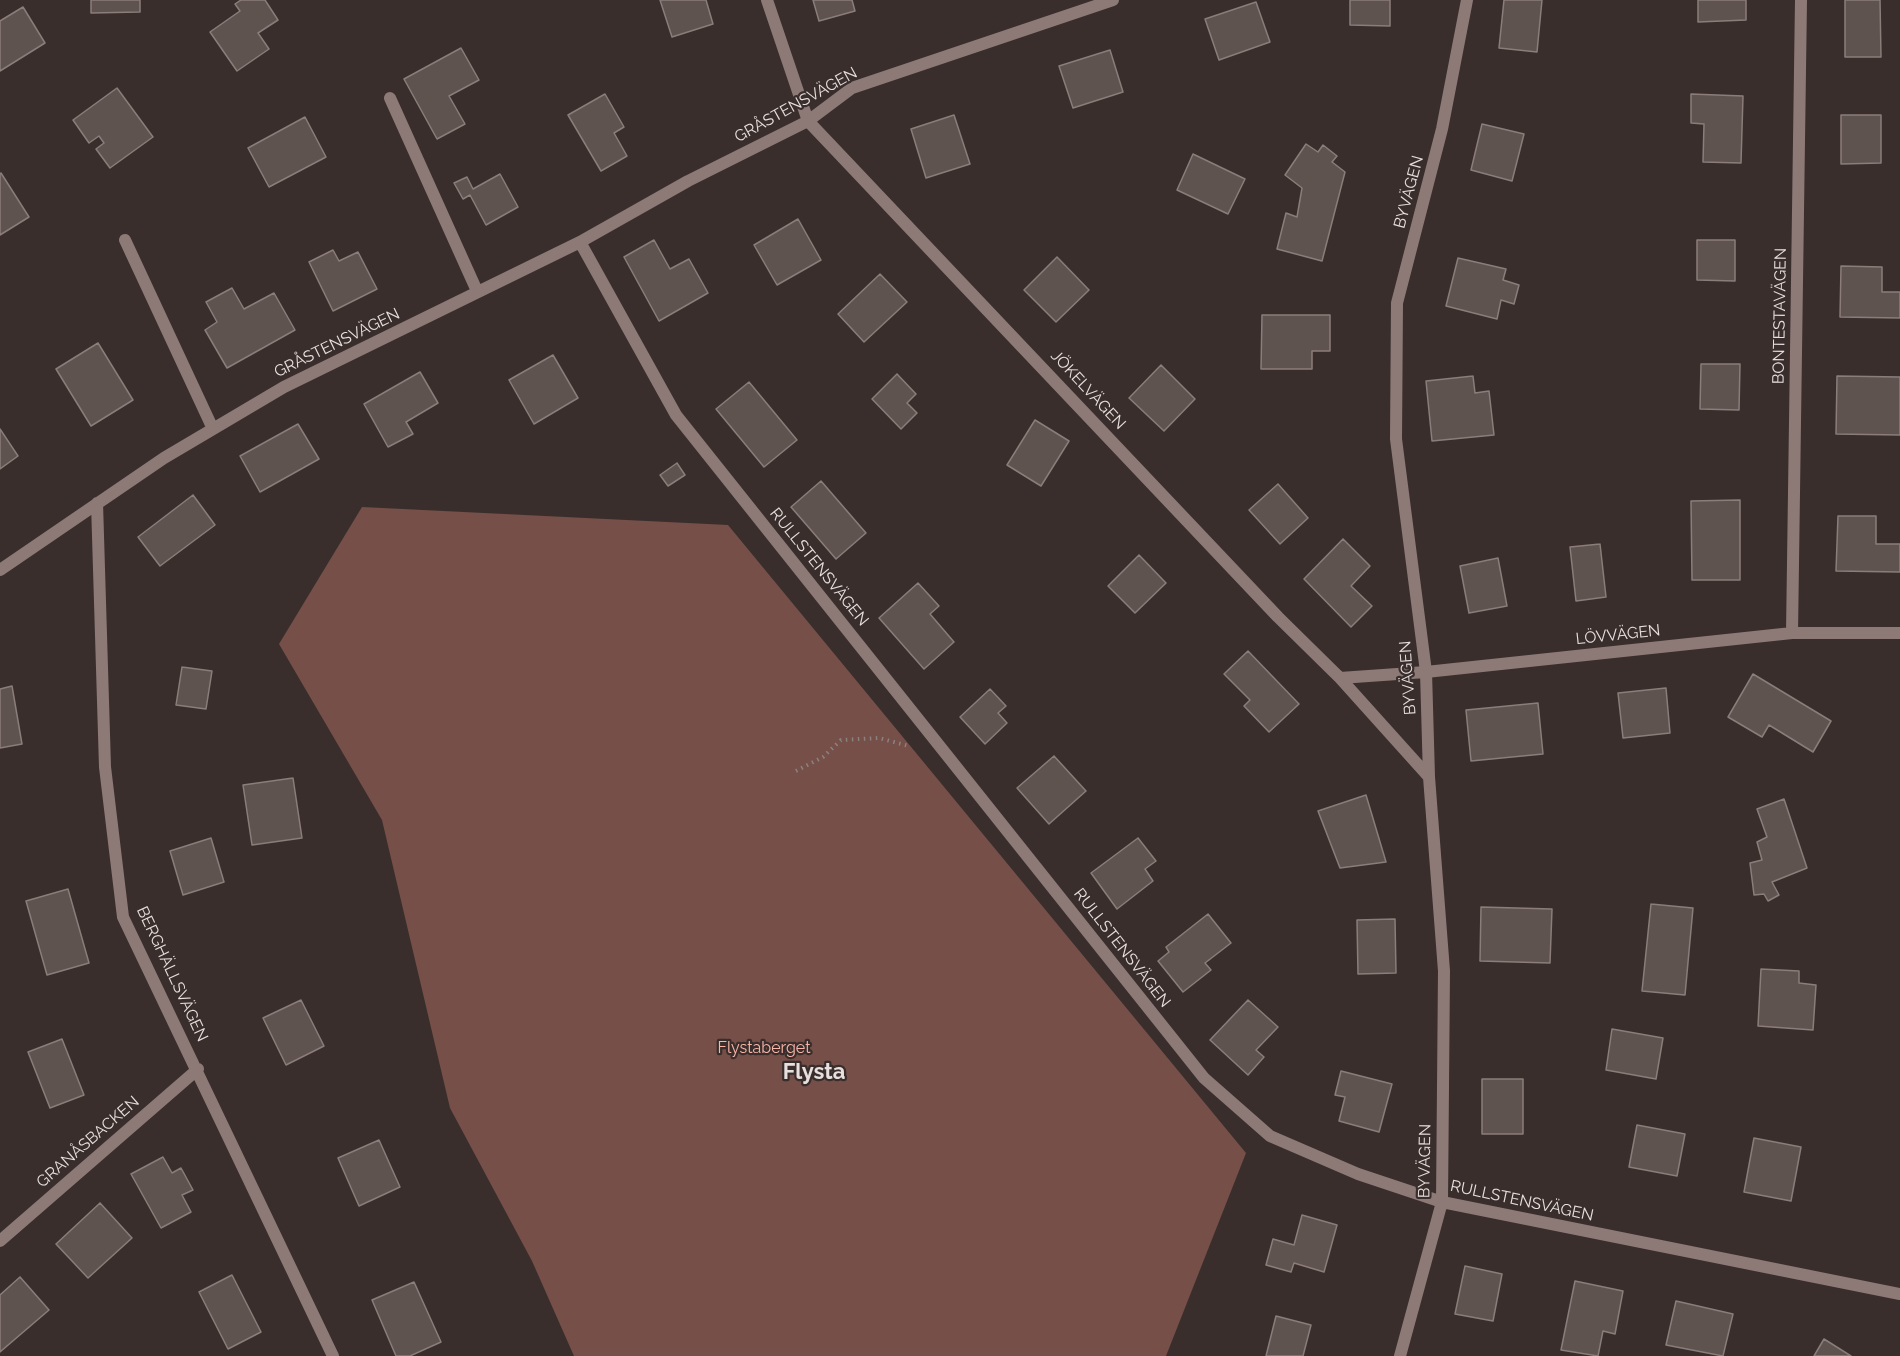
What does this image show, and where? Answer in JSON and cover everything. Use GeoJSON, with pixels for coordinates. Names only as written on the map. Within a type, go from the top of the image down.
{"type":"FeatureCollection","features":[{"type":"Feature","properties":{"kind":"street","name":"JÖKELVÄGEN"},"geometry":{"type":"LineString","coordinates":[[766,0],[808,121],[1278,617],[1340,678],[1429,777]]}},
{"type":"Feature","properties":{"kind":"street","name":"GRÅSTENSVÄGEN"},"geometry":{"type":"LineString","coordinates":[[0,570],[97,503],[284,387],[579,242],[688,181],[808,121],[852,88],[1113,0]]}},
{"type":"Feature","properties":{"kind":"street","name":"BYVÄGEN"},"geometry":{"type":"LineString","coordinates":[[1400,1356],[1442,1202],[1444,971],[1429,777],[1426,672],[1396,439],[1397,303],[1442,129],[1467,0]]}},
{"type":"Feature","properties":{"kind":"street","name":"BONTESTAVÄGEN"},"geometry":{"type":"LineString","coordinates":[[1792,633],[1802,0]]}},
{"type":"Feature","properties":{"kind":"street"},"geometry":{"type":"LineString","coordinates":[[390,98],[477,291]]}},
{"type":"Feature","properties":{"kind":"street"},"geometry":{"type":"LineString","coordinates":[[125,240],[213,429]]}},
{"type":"Feature","properties":{"kind":"street","name":"RULLSTENSVÄGEN"},"geometry":{"type":"LineString","coordinates":[[579,242],[676,416],[1204,1078],[1270,1136],[1358,1174],[1442,1202],[1900,1294]]}},
{"type":"Feature","properties":{"kind":"street","name":"BERGHÄLLSVÄGEN"},"geometry":{"type":"LineString","coordinates":[[97,503],[105,767],[123,917],[198,1069],[333,1356]]}},
{"type":"Feature","properties":{"kind":"street","name":"LÖVVÄGEN"},"geometry":{"type":"LineString","coordinates":[[1340,678],[1426,672],[1792,633],[1900,633]]}},
{"type":"Feature","properties":{"kind":"street","name":"GRANÅSBACKEN"},"geometry":{"type":"LineString","coordinates":[[0,1241],[198,1069]]}},
{"type":"Feature","properties":{"kind":"path"},"geometry":{"type":"LineString","coordinates":[[796,771],[823,757],[841,740],[879,738],[911,746]]}},
{"type":"Feature","properties":{"kind":"green space","name":"Flystaberget"},"geometry":{"type":"Polygon","coordinates":[[[362,507],[728,525],[1246,1153],[1166,1356],[574,1356],[532,1261],[450,1108],[382,820],[279,644],[362,507]]]}},
{"type":"Feature","properties":{"kind":"building"},"geometry":{"type":"Polygon","coordinates":[[[91,0],[140,0],[140,12],[91,13],[91,0]]]}},
{"type":"Feature","properties":{"kind":"building"},"geometry":{"type":"Polygon","coordinates":[[[241,0],[265,0],[278,20],[258,33],[269,49],[237,71],[210,32],[240,11],[235,4],[241,0]]]}},
{"type":"Feature","properties":{"kind":"building"},"geometry":{"type":"Polygon","coordinates":[[[660,0],[706,0],[713,24],[672,37],[660,0]]]}},
{"type":"Feature","properties":{"kind":"building"},"geometry":{"type":"Polygon","coordinates":[[[813,0],[852,0],[855,11],[819,21],[813,0]]]}},
{"type":"Feature","properties":{"kind":"building"},"geometry":{"type":"Polygon","coordinates":[[[1350,0],[1390,0],[1390,26],[1350,25],[1350,0]]]}},
{"type":"Feature","properties":{"kind":"building"},"geometry":{"type":"Polygon","coordinates":[[[1504,0],[1542,0],[1537,52],[1499,48],[1504,0]]]}},
{"type":"Feature","properties":{"kind":"building"},"geometry":{"type":"Polygon","coordinates":[[[1698,0],[1746,0],[1746,20],[1698,22],[1698,0]]]}},
{"type":"Feature","properties":{"kind":"building"},"geometry":{"type":"Polygon","coordinates":[[[1845,0],[1880,0],[1881,57],[1845,57],[1845,0]]]}},
{"type":"Feature","properties":{"kind":"building"},"geometry":{"type":"Polygon","coordinates":[[[1256,2],[1270,42],[1219,60],[1205,19],[1256,2]]]}},
{"type":"Feature","properties":{"kind":"building"},"geometry":{"type":"Polygon","coordinates":[[[23,7],[45,43],[0,71],[0,21],[23,7]]]}},
{"type":"Feature","properties":{"kind":"building"},"geometry":{"type":"Polygon","coordinates":[[[461,48],[479,80],[449,96],[465,124],[437,139],[404,79],[461,48]]]}},
{"type":"Feature","properties":{"kind":"building"},"geometry":{"type":"Polygon","coordinates":[[[1110,50],[1123,92],[1073,108],[1059,66],[1110,50]]]}},
{"type":"Feature","properties":{"kind":"building"},"geometry":{"type":"Polygon","coordinates":[[[117,88],[153,137],[110,168],[96,149],[104,143],[99,136],[89,143],[73,120],[117,88]]]}},
{"type":"Feature","properties":{"kind":"building"},"geometry":{"type":"Polygon","coordinates":[[[605,94],[624,127],[614,133],[627,156],[601,171],[568,115],[605,94]]]}},
{"type":"Feature","properties":{"kind":"building"},"geometry":{"type":"Polygon","coordinates":[[[1691,94],[1743,96],[1741,163],[1703,162],[1704,124],[1691,123],[1691,94]]]}},
{"type":"Feature","properties":{"kind":"building"},"geometry":{"type":"Polygon","coordinates":[[[954,115],[970,164],[926,178],[911,129],[954,115]]]}},
{"type":"Feature","properties":{"kind":"building"},"geometry":{"type":"Polygon","coordinates":[[[1841,115],[1881,115],[1881,163],[1841,164],[1841,115]]]}},
{"type":"Feature","properties":{"kind":"building"},"geometry":{"type":"Polygon","coordinates":[[[305,117],[326,157],[269,187],[248,148],[305,117]]]}},
{"type":"Feature","properties":{"kind":"building"},"geometry":{"type":"Polygon","coordinates":[[[1482,124],[1524,134],[1512,181],[1471,170],[1482,124]]]}},
{"type":"Feature","properties":{"kind":"building"},"geometry":{"type":"Polygon","coordinates":[[[1306,144],[1318,152],[1323,145],[1337,156],[1332,162],[1345,172],[1322,261],[1277,249],[1286,213],[1297,217],[1302,188],[1285,175],[1306,144]]]}},
{"type":"Feature","properties":{"kind":"building"},"geometry":{"type":"Polygon","coordinates":[[[1193,154],[1245,179],[1228,214],[1177,190],[1193,154]]]}},
{"type":"Feature","properties":{"kind":"building"},"geometry":{"type":"Polygon","coordinates":[[[0,174],[29,217],[0,235],[0,174]]]}},
{"type":"Feature","properties":{"kind":"building"},"geometry":{"type":"Polygon","coordinates":[[[500,174],[518,207],[486,225],[470,195],[463,199],[454,183],[467,177],[473,189],[500,174]]]}},
{"type":"Feature","properties":{"kind":"building"},"geometry":{"type":"Polygon","coordinates":[[[798,219],[821,260],[777,285],[754,245],[798,219]]]}},
{"type":"Feature","properties":{"kind":"building"},"geometry":{"type":"Polygon","coordinates":[[[654,240],[670,269],[689,259],[708,293],[659,321],[624,257],[654,240]]]}},
{"type":"Feature","properties":{"kind":"building"},"geometry":{"type":"Polygon","coordinates":[[[1697,240],[1735,240],[1735,281],[1697,280],[1697,240]]]}},
{"type":"Feature","properties":{"kind":"building"},"geometry":{"type":"Polygon","coordinates":[[[333,250],[339,261],[358,252],[377,289],[333,311],[309,262],[333,250]]]}},
{"type":"Feature","properties":{"kind":"building"},"geometry":{"type":"Polygon","coordinates":[[[1057,257],[1089,290],[1056,322],[1024,290],[1057,257]]]}},
{"type":"Feature","properties":{"kind":"building"},"geometry":{"type":"Polygon","coordinates":[[[1458,258],[1506,269],[1503,280],[1519,285],[1514,304],[1501,300],[1497,319],[1446,306],[1458,258]]]}},
{"type":"Feature","properties":{"kind":"building"},"geometry":{"type":"Polygon","coordinates":[[[1841,266],[1882,267],[1882,292],[1900,292],[1900,318],[1840,317],[1841,266]]]}},
{"type":"Feature","properties":{"kind":"building"},"geometry":{"type":"Polygon","coordinates":[[[880,274],[907,302],[864,342],[838,314],[880,274]]]}},
{"type":"Feature","properties":{"kind":"building"},"geometry":{"type":"Polygon","coordinates":[[[232,288],[244,309],[274,293],[295,330],[227,368],[205,330],[217,322],[206,302],[232,288]]]}},
{"type":"Feature","properties":{"kind":"building"},"geometry":{"type":"Polygon","coordinates":[[[1262,315],[1330,315],[1330,351],[1312,351],[1312,369],[1261,369],[1262,315]]]}},
{"type":"Feature","properties":{"kind":"building"},"geometry":{"type":"Polygon","coordinates":[[[98,343],[133,400],[91,426],[56,369],[98,343]]]}},
{"type":"Feature","properties":{"kind":"building"},"geometry":{"type":"Polygon","coordinates":[[[553,355],[578,398],[534,424],[509,380],[553,355]]]}},
{"type":"Feature","properties":{"kind":"building"},"geometry":{"type":"Polygon","coordinates":[[[1701,364],[1740,364],[1739,410],[1700,409],[1701,364]]]}},
{"type":"Feature","properties":{"kind":"building"},"geometry":{"type":"Polygon","coordinates":[[[1161,365],[1195,399],[1164,431],[1129,398],[1161,365]]]}},
{"type":"Feature","properties":{"kind":"building"},"geometry":{"type":"Polygon","coordinates":[[[420,372],[438,403],[406,422],[413,434],[388,447],[364,404],[420,372]]]}},
{"type":"Feature","properties":{"kind":"building"},"geometry":{"type":"Polygon","coordinates":[[[897,374],[916,394],[907,403],[917,413],[901,429],[872,399],[897,374]]]}},
{"type":"Feature","properties":{"kind":"building"},"geometry":{"type":"Polygon","coordinates":[[[1473,376],[1475,393],[1489,391],[1494,435],[1432,441],[1426,381],[1473,376]]]}},
{"type":"Feature","properties":{"kind":"building"},"geometry":{"type":"Polygon","coordinates":[[[1837,376],[1900,377],[1900,435],[1836,434],[1837,376]]]}},
{"type":"Feature","properties":{"kind":"building"},"geometry":{"type":"Polygon","coordinates":[[[749,382],[797,440],[764,467],[716,409],[749,382]]]}},
{"type":"Feature","properties":{"kind":"building"},"geometry":{"type":"Polygon","coordinates":[[[1035,420],[1069,441],[1041,486],[1007,465],[1035,420]]]}},
{"type":"Feature","properties":{"kind":"building"},"geometry":{"type":"Polygon","coordinates":[[[298,424],[319,459],[260,492],[240,456],[298,424]]]}},
{"type":"Feature","properties":{"kind":"building"},"geometry":{"type":"Polygon","coordinates":[[[0,429],[18,456],[0,469],[0,429]]]}},
{"type":"Feature","properties":{"kind":"building"},"geometry":{"type":"Polygon","coordinates":[[[677,463],[685,475],[668,486],[660,475],[677,463]]]}},
{"type":"Feature","properties":{"kind":"building"},"geometry":{"type":"Polygon","coordinates":[[[821,481],[866,533],[836,559],[791,507],[821,481]]]}},
{"type":"Feature","properties":{"kind":"building"},"geometry":{"type":"Polygon","coordinates":[[[1278,484],[1308,518],[1280,544],[1249,510],[1278,484]]]}},
{"type":"Feature","properties":{"kind":"building"},"geometry":{"type":"Polygon","coordinates":[[[193,495],[215,525],[160,566],[138,537],[193,495]]]}},
{"type":"Feature","properties":{"kind":"building"},"geometry":{"type":"Polygon","coordinates":[[[1740,500],[1740,580],[1692,580],[1691,501],[1740,500]]]}},
{"type":"Feature","properties":{"kind":"building"},"geometry":{"type":"Polygon","coordinates":[[[1838,516],[1876,516],[1876,544],[1900,544],[1900,572],[1836,571],[1838,516]]]}},
{"type":"Feature","properties":{"kind":"building"},"geometry":{"type":"Polygon","coordinates":[[[1343,539],[1370,566],[1351,586],[1372,606],[1351,627],[1304,579],[1343,539]]]}},
{"type":"Feature","properties":{"kind":"building"},"geometry":{"type":"Polygon","coordinates":[[[1600,544],[1606,597],[1576,601],[1570,547],[1600,544]]]}},
{"type":"Feature","properties":{"kind":"building"},"geometry":{"type":"Polygon","coordinates":[[[1139,555],[1166,583],[1135,613],[1108,586],[1139,555]]]}},
{"type":"Feature","properties":{"kind":"building"},"geometry":{"type":"Polygon","coordinates":[[[1498,558],[1507,606],[1469,613],[1460,566],[1498,558]]]}},
{"type":"Feature","properties":{"kind":"building"},"geometry":{"type":"Polygon","coordinates":[[[918,583],[939,606],[930,614],[954,642],[924,669],[879,618],[918,583]]]}},
{"type":"Feature","properties":{"kind":"building"},"geometry":{"type":"Polygon","coordinates":[[[1248,651],[1299,704],[1269,732],[1244,706],[1250,700],[1224,674],[1248,651]]]}},
{"type":"Feature","properties":{"kind":"building"},"geometry":{"type":"Polygon","coordinates":[[[182,667],[212,671],[206,709],[176,705],[182,667]]]}},
{"type":"Feature","properties":{"kind":"building"},"geometry":{"type":"Polygon","coordinates":[[[1753,674],[1831,721],[1813,752],[1769,725],[1762,737],[1728,717],[1753,674]]]}},
{"type":"Feature","properties":{"kind":"building"},"geometry":{"type":"Polygon","coordinates":[[[12,686],[22,744],[0,748],[0,689],[12,686]]]}},
{"type":"Feature","properties":{"kind":"building"},"geometry":{"type":"Polygon","coordinates":[[[1666,688],[1670,733],[1623,738],[1618,693],[1666,688]]]}},
{"type":"Feature","properties":{"kind":"building"},"geometry":{"type":"Polygon","coordinates":[[[990,689],[1006,706],[998,713],[1007,723],[985,744],[960,717],[990,689]]]}},
{"type":"Feature","properties":{"kind":"building"},"geometry":{"type":"Polygon","coordinates":[[[1538,703],[1543,754],[1471,761],[1466,710],[1538,703]]]}},
{"type":"Feature","properties":{"kind":"building"},"geometry":{"type":"Polygon","coordinates":[[[1054,756],[1086,791],[1049,824],[1017,788],[1054,756]]]}},
{"type":"Feature","properties":{"kind":"building"},"geometry":{"type":"Polygon","coordinates":[[[293,778],[302,838],[252,845],[243,785],[293,778]]]}},
{"type":"Feature","properties":{"kind":"building"},"geometry":{"type":"Polygon","coordinates":[[[1366,795],[1386,862],[1340,868],[1318,811],[1366,795]]]}},
{"type":"Feature","properties":{"kind":"building"},"geometry":{"type":"Polygon","coordinates":[[[1784,799],[1807,868],[1772,882],[1779,895],[1768,901],[1764,894],[1754,895],[1750,863],[1762,860],[1757,842],[1767,837],[1757,809],[1784,799]]]}},
{"type":"Feature","properties":{"kind":"building"},"geometry":{"type":"Polygon","coordinates":[[[211,838],[224,882],[183,895],[170,851],[211,838]]]}},
{"type":"Feature","properties":{"kind":"building"},"geometry":{"type":"Polygon","coordinates":[[[1138,838],[1156,861],[1145,869],[1153,881],[1117,909],[1091,873],[1138,838]]]}},
{"type":"Feature","properties":{"kind":"building"},"geometry":{"type":"Polygon","coordinates":[[[68,889],[89,963],[47,975],[26,901],[68,889]]]}},
{"type":"Feature","properties":{"kind":"building"},"geometry":{"type":"Polygon","coordinates":[[[1651,904],[1693,908],[1685,995],[1642,991],[1651,904]]]}},
{"type":"Feature","properties":{"kind":"building"},"geometry":{"type":"Polygon","coordinates":[[[1481,907],[1552,909],[1550,963],[1480,961],[1481,907]]]}},
{"type":"Feature","properties":{"kind":"building"},"geometry":{"type":"Polygon","coordinates":[[[1208,914],[1231,943],[1205,963],[1211,970],[1183,992],[1158,961],[1169,952],[1166,947],[1208,914]]]}},
{"type":"Feature","properties":{"kind":"building"},"geometry":{"type":"Polygon","coordinates":[[[1395,919],[1396,973],[1358,974],[1357,920],[1395,919]]]}},
{"type":"Feature","properties":{"kind":"building"},"geometry":{"type":"Polygon","coordinates":[[[1761,969],[1799,971],[1799,983],[1816,985],[1813,1030],[1758,1026],[1761,969]]]}},
{"type":"Feature","properties":{"kind":"building"},"geometry":{"type":"Polygon","coordinates":[[[301,1000],[324,1046],[286,1065],[263,1018],[301,1000]]]}},
{"type":"Feature","properties":{"kind":"building"},"geometry":{"type":"Polygon","coordinates":[[[1248,1000],[1278,1027],[1256,1050],[1264,1057],[1248,1075],[1210,1040],[1248,1000]]]}},
{"type":"Feature","properties":{"kind":"building"},"geometry":{"type":"Polygon","coordinates":[[[1612,1029],[1663,1038],[1656,1079],[1606,1070],[1612,1029]]]}},
{"type":"Feature","properties":{"kind":"building"},"geometry":{"type":"Polygon","coordinates":[[[62,1039],[84,1095],[50,1108],[28,1052],[62,1039]]]}},
{"type":"Feature","properties":{"kind":"building"},"geometry":{"type":"Polygon","coordinates":[[[1341,1071],[1392,1084],[1379,1132],[1339,1121],[1345,1097],[1335,1095],[1341,1071]]]}},
{"type":"Feature","properties":{"kind":"building"},"geometry":{"type":"Polygon","coordinates":[[[1482,1079],[1523,1079],[1523,1134],[1482,1134],[1482,1079]]]}},
{"type":"Feature","properties":{"kind":"building"},"geometry":{"type":"Polygon","coordinates":[[[1637,1125],[1685,1134],[1677,1176],[1629,1167],[1637,1125]]]}},
{"type":"Feature","properties":{"kind":"building"},"geometry":{"type":"Polygon","coordinates":[[[1754,1138],[1801,1147],[1791,1201],[1744,1192],[1754,1138]]]}},
{"type":"Feature","properties":{"kind":"building"},"geometry":{"type":"Polygon","coordinates":[[[379,1140],[400,1187],[359,1206],[338,1158],[379,1140]]]}},
{"type":"Feature","properties":{"kind":"building"},"geometry":{"type":"Polygon","coordinates":[[[163,1157],[172,1173],[181,1168],[193,1190],[182,1195],[191,1212],[161,1228],[131,1174],[163,1157]]]}},
{"type":"Feature","properties":{"kind":"building"},"geometry":{"type":"Polygon","coordinates":[[[100,1203],[132,1238],[88,1278],[56,1244],[100,1203]]]}},
{"type":"Feature","properties":{"kind":"building"},"geometry":{"type":"Polygon","coordinates":[[[1302,1215],[1337,1225],[1324,1272],[1294,1263],[1291,1272],[1266,1265],[1273,1239],[1294,1245],[1302,1215]]]}},
{"type":"Feature","properties":{"kind":"building"},"geometry":{"type":"Polygon","coordinates":[[[1465,1266],[1502,1274],[1493,1321],[1455,1314],[1465,1266]]]}},
{"type":"Feature","properties":{"kind":"building"},"geometry":{"type":"Polygon","coordinates":[[[232,1275],[261,1332],[228,1349],[199,1292],[232,1275]]]}},
{"type":"Feature","properties":{"kind":"building"},"geometry":{"type":"Polygon","coordinates":[[[20,1277],[49,1310],[0,1352],[0,1295],[20,1277]]]}},
{"type":"Feature","properties":{"kind":"building"},"geometry":{"type":"Polygon","coordinates":[[[1575,1281],[1623,1291],[1615,1334],[1603,1331],[1598,1356],[1561,1350],[1575,1281]]]}},
{"type":"Feature","properties":{"kind":"building"},"geometry":{"type":"Polygon","coordinates":[[[414,1282],[441,1342],[410,1356],[396,1356],[372,1300],[414,1282]]]}},
{"type":"Feature","properties":{"kind":"building"},"geometry":{"type":"Polygon","coordinates":[[[1676,1301],[1733,1314],[1723,1356],[1666,1345],[1676,1301]]]}},
{"type":"Feature","properties":{"kind":"building"},"geometry":{"type":"Polygon","coordinates":[[[1276,1316],[1311,1325],[1303,1356],[1266,1356],[1276,1316]]]}},
{"type":"Feature","properties":{"kind":"building"},"geometry":{"type":"Polygon","coordinates":[[[1824,1339],[1851,1356],[1814,1356],[1824,1339]]]}},
{"type":"Feature","properties":{"kind":"district","name":"Flysta"},"geometry":{"type":"Point","coordinates":[814,1072]}}]}
